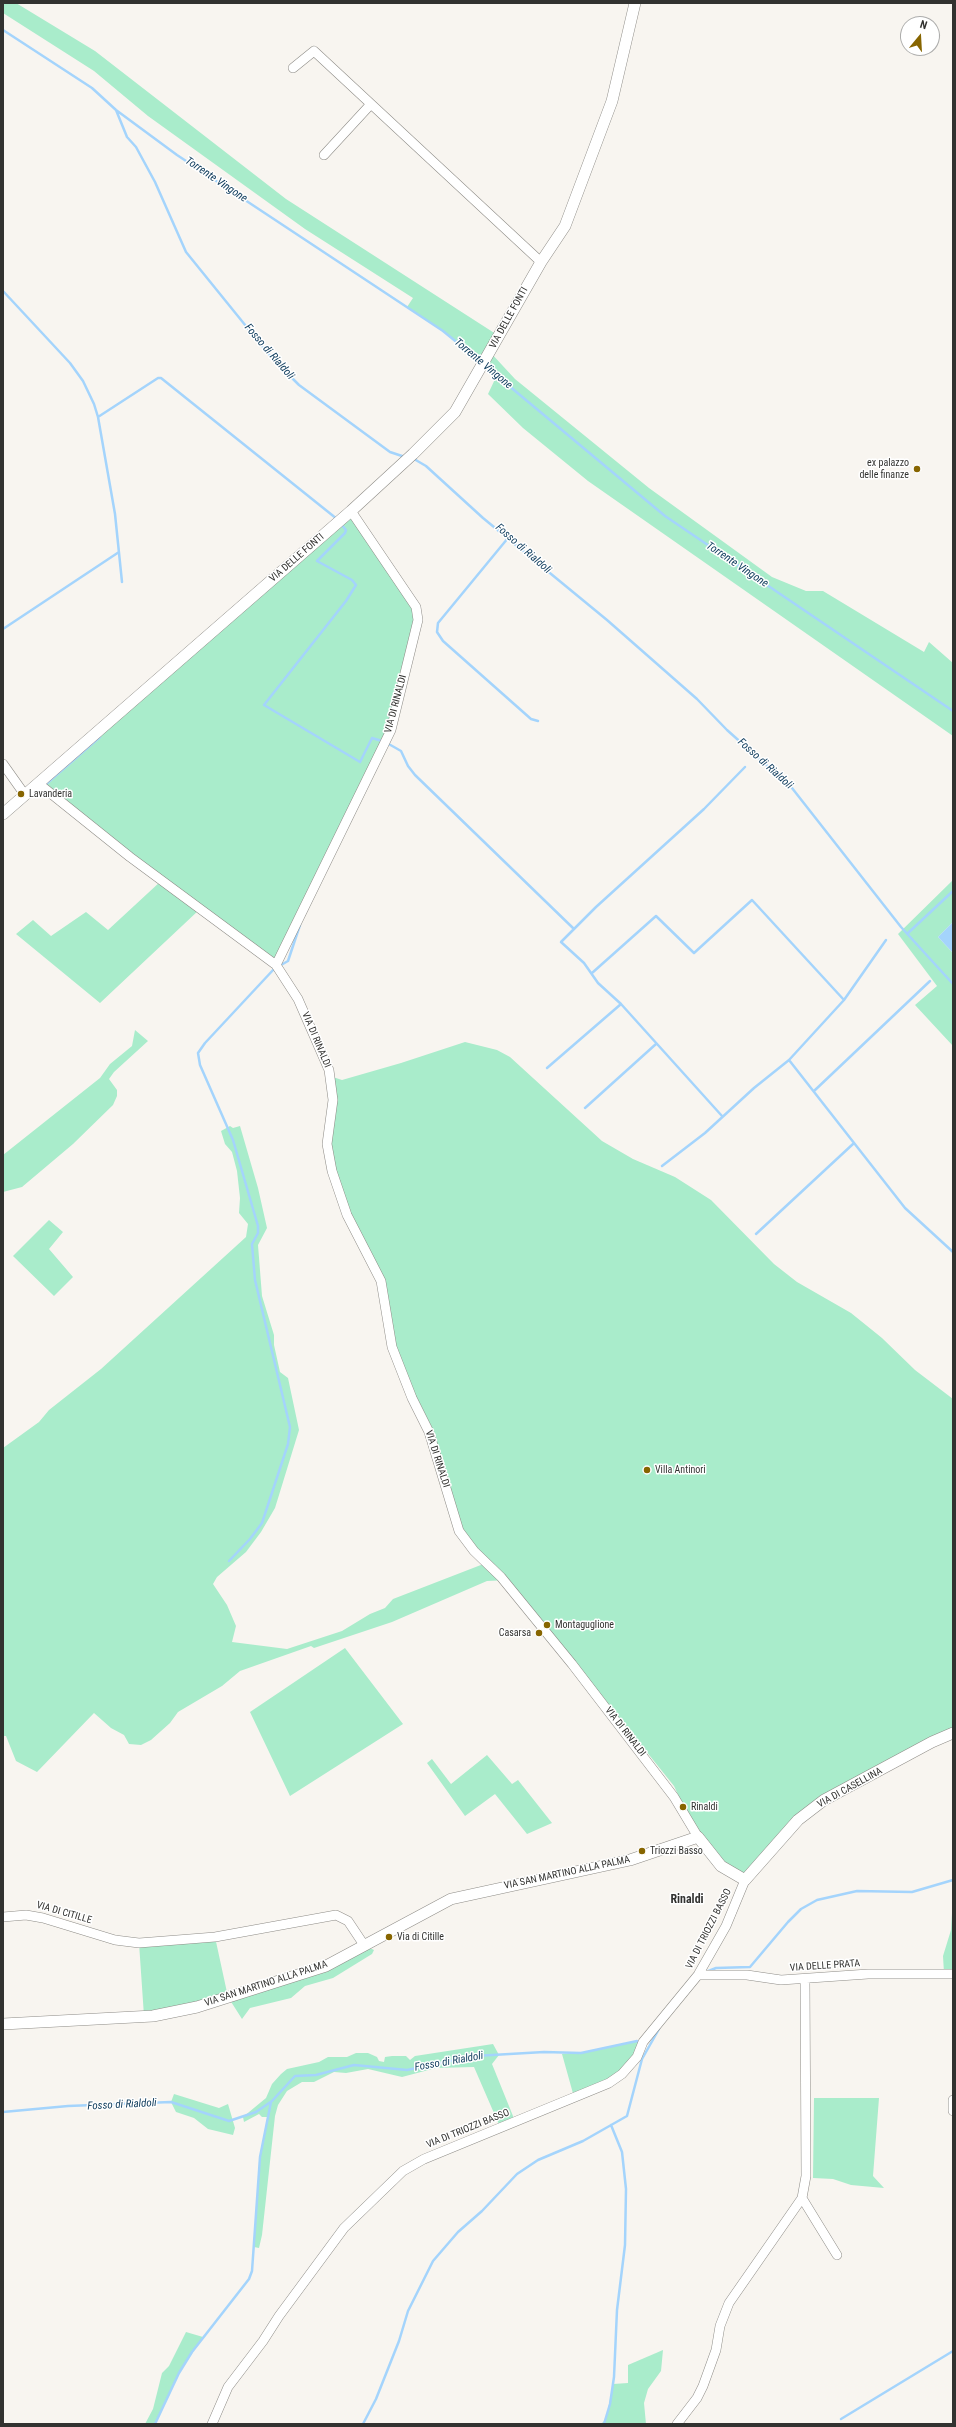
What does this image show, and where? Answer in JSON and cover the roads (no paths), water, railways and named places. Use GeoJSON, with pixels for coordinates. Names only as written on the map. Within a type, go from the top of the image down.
{"type":"FeatureCollection","features":[{"type":"Feature","properties":{"kind":"street","name":"VIA DELLE FONTI"},"geometry":{"type":"LineString","coordinates":[[3,814],[351,511],[413,454],[455,412],[541,262],[565,226],[612,101],[635,3]]}},
{"type":"Feature","properties":{"kind":"street"},"geometry":{"type":"LineString","coordinates":[[293,68],[314,51],[541,262]]}},
{"type":"Feature","properties":{"kind":"street"},"geometry":{"type":"LineString","coordinates":[[324,155],[371,104]]}},
{"type":"Feature","properties":{"kind":"street","name":"VIA DI RINALDI"},"geometry":{"type":"LineString","coordinates":[[276,965],[391,730],[418,620],[416,607],[351,511]]}},
{"type":"Feature","properties":{"kind":"street"},"geometry":{"type":"LineString","coordinates":[[3,764],[25,795]]}},
{"type":"Feature","properties":{"kind":"street","name":"VIA DI RINALDI"},"geometry":{"type":"LineString","coordinates":[[38,784],[167,886],[276,965],[298,999],[329,1070],[333,1100],[327,1144],[332,1171],[346,1215],[381,1281],[392,1347],[412,1398],[429,1432],[460,1531],[474,1551],[501,1577],[591,1688],[674,1797],[698,1837],[721,1866],[745,1880]]}},
{"type":"Feature","properties":{"kind":"street","name":"VIA DI CASELLINA"},"geometry":{"type":"LineString","coordinates":[[745,1880],[798,1820],[824,1800],[932,1742],[953,1733]]}},
{"type":"Feature","properties":{"kind":"street","name":"VIA SAN MARTINO ALLA PALMA"},"geometry":{"type":"LineString","coordinates":[[3,2024],[153,2016],[197,2007],[326,1966],[451,1900],[630,1860],[698,1837]]}},
{"type":"Feature","properties":{"kind":"street","name":"VIA DI TRIOZZI BASSO"},"geometry":{"type":"LineString","coordinates":[[212,2424],[228,2387],[263,2342],[279,2316],[340,2234],[403,2171],[424,2159],[609,2083],[622,2074],[637,2057],[643,2042],[698,1975],[726,1926],[745,1880]]}},
{"type":"Feature","properties":{"kind":"street","name":"VIA DI CITILLE"},"geometry":{"type":"LineString","coordinates":[[3,1917],[26,1914],[115,1940],[139,1943],[215,1937],[336,1915],[348,1921],[364,1945]]}},
{"type":"Feature","properties":{"kind":"street","name":"VIA DELLE PRATA"},"geometry":{"type":"LineString","coordinates":[[698,1975],[747,1975],[781,1980],[868,1974],[953,1974]]}},
{"type":"Feature","properties":{"kind":"street"},"geometry":{"type":"LineString","coordinates":[[677,2424],[697,2398],[703,2386],[716,2350],[720,2326],[729,2303],[802,2198],[806,2176],[805,1979]]}},
{"type":"Feature","properties":{"kind":"street"},"geometry":{"type":"LineString","coordinates":[[953,2100],[953,2111]]}},
{"type":"Feature","properties":{"kind":"street"},"geometry":{"type":"LineString","coordinates":[[802,2198],[837,2255]]}},
{"type":"Feature","properties":{"kind":"water"},"geometry":{"type":"Polygon","coordinates":[[[953,922],[953,953],[938,937],[953,922]]]}},
{"type":"Feature","properties":{"kind":"waterway","name":"Torrente Vingone"},"geometry":{"type":"LineString","coordinates":[[3,30],[92,88],[116,110],[177,155],[443,331],[481,362]]}},
{"type":"Feature","properties":{"kind":"waterway","name":"Fosso di Rialdoli"},"geometry":{"type":"LineString","coordinates":[[116,110],[127,137],[136,147],[155,182],[186,252],[271,357],[299,385],[390,452],[405,457]]}},
{"type":"Feature","properties":{"kind":"waterway"},"geometry":{"type":"LineString","coordinates":[[3,291],[70,363],[83,381],[94,404],[98,417],[115,514],[122,582]]}},
{"type":"Feature","properties":{"kind":"waterway","name":"Torrente Vingone"},"geometry":{"type":"LineString","coordinates":[[484,365],[665,516],[953,711]]}},
{"type":"Feature","properties":{"kind":"waterway"},"geometry":{"type":"LineString","coordinates":[[98,417],[158,378],[161,378],[337,519]]}},
{"type":"Feature","properties":{"kind":"waterway","name":"Fosso di Rialdoli"},"geometry":{"type":"LineString","coordinates":[[414,459],[426,466],[483,518],[607,620],[697,699],[727,730],[792,788],[901,927],[953,984]]}},
{"type":"Feature","properties":{"kind":"waterway"},"geometry":{"type":"LineString","coordinates":[[341,524],[346,530],[345,533],[317,561],[352,580],[356,585],[346,601],[264,705],[360,762],[372,738],[382,741]]}},
{"type":"Feature","properties":{"kind":"waterway"},"geometry":{"type":"LineString","coordinates":[[508,538],[438,623],[437,632],[443,641],[531,719],[538,721]]}},
{"type":"Feature","properties":{"kind":"waterway"},"geometry":{"type":"LineString","coordinates":[[3,629],[119,552]]}},
{"type":"Feature","properties":{"kind":"waterway"},"geometry":{"type":"LineString","coordinates":[[45,785],[100,737]]}},
{"type":"Feature","properties":{"kind":"waterway"},"geometry":{"type":"LineString","coordinates":[[387,743],[401,751],[408,766],[415,775],[574,929]]}},
{"type":"Feature","properties":{"kind":"waterway"},"geometry":{"type":"LineString","coordinates":[[722,1116],[621,1004],[598,983],[584,963],[561,942],[596,907],[704,809],[745,767]]}},
{"type":"Feature","properties":{"kind":"waterway"},"geometry":{"type":"LineString","coordinates":[[31,797],[41,789]]}},
{"type":"Feature","properties":{"kind":"waterway"},"geometry":{"type":"LineString","coordinates":[[907,934],[953,891]]}},
{"type":"Feature","properties":{"kind":"waterway"},"geometry":{"type":"LineString","coordinates":[[592,973],[656,916],[694,953],[752,900],[844,1000]]}},
{"type":"Feature","properties":{"kind":"waterway"},"geometry":{"type":"LineString","coordinates":[[229,1561],[250,1539],[262,1523],[288,1444],[290,1427],[255,1280],[252,1244],[258,1233],[258,1226],[233,1140],[200,1065],[198,1053],[205,1043],[274,969],[288,961],[300,925]]}},
{"type":"Feature","properties":{"kind":"waterway"},"geometry":{"type":"LineString","coordinates":[[662,1166],[705,1133],[754,1088],[789,1060],[844,1000],[886,940]]}},
{"type":"Feature","properties":{"kind":"waterway"},"geometry":{"type":"LineString","coordinates":[[814,1091],[930,981]]}},
{"type":"Feature","properties":{"kind":"waterway"},"geometry":{"type":"LineString","coordinates":[[547,1068],[621,1004]]}},
{"type":"Feature","properties":{"kind":"waterway"},"geometry":{"type":"LineString","coordinates":[[585,1108],[656,1044]]}},
{"type":"Feature","properties":{"kind":"waterway"},"geometry":{"type":"LineString","coordinates":[[789,1060],[905,1208],[953,1252]]}},
{"type":"Feature","properties":{"kind":"waterway"},"geometry":{"type":"LineString","coordinates":[[756,1234],[853,1144]]}},
{"type":"Feature","properties":{"kind":"waterway","name":"Fosso di Rialdoli"},"geometry":{"type":"LineString","coordinates":[[706,1972],[716,1968],[750,1967],[788,1922],[801,1909],[817,1900],[857,1891],[912,1892],[953,1880]]}},
{"type":"Feature","properties":{"kind":"waterway"},"geometry":{"type":"LineString","coordinates":[[363,2424],[376,2399],[399,2341],[408,2311],[433,2261],[458,2232],[482,2211],[517,2174],[538,2160],[583,2141],[627,2116],[642,2059],[659,2029]]}},
{"type":"Feature","properties":{"kind":"waterway","name":"Fosso di Rialdoli"},"geometry":{"type":"LineString","coordinates":[[3,2112],[68,2106],[171,2102],[229,2121],[256,2112],[272,2101],[295,2076],[316,2075],[354,2065],[407,2070],[475,2056],[544,2052],[581,2053],[637,2041],[640,2043]]}},
{"type":"Feature","properties":{"kind":"waterway"},"geometry":{"type":"LineString","coordinates":[[155,2424],[179,2373],[192,2352],[249,2279],[252,2271],[260,2157],[271,2102]]}},
{"type":"Feature","properties":{"kind":"waterway"},"geometry":{"type":"LineString","coordinates":[[604,2424],[610,2404],[614,2377],[617,2310],[625,2245],[626,2189],[622,2152],[611,2125]]}},
{"type":"Feature","properties":{"kind":"waterway"},"geometry":{"type":"LineString","coordinates":[[841,2419],[953,2351]]}},
{"type":"Feature","properties":{"kind":"place","name":"ex palazzo delle finanze"},"geometry":{"type":"Point","coordinates":[917,469]}},
{"type":"Feature","properties":{"kind":"place","name":"Lavanderia"},"geometry":{"type":"Point","coordinates":[21,794]}},
{"type":"Feature","properties":{"kind":"place","name":"Villa Antinori"},"geometry":{"type":"Point","coordinates":[647,1470]}},
{"type":"Feature","properties":{"kind":"place","name":"Montaguglione"},"geometry":{"type":"Point","coordinates":[547,1625]}},
{"type":"Feature","properties":{"kind":"place","name":"Casarsa"},"geometry":{"type":"Point","coordinates":[539,1633]}},
{"type":"Feature","properties":{"kind":"place","name":"Rinaldi"},"geometry":{"type":"Point","coordinates":[683,1807]}},
{"type":"Feature","properties":{"kind":"place","name":"Triozzi Basso"},"geometry":{"type":"Point","coordinates":[642,1851]}},
{"type":"Feature","properties":{"kind":"place","name":"Via di Citille"},"geometry":{"type":"Point","coordinates":[389,1937]}},
{"type":"Feature","properties":{"kind":"district","name":"Rinaldi"},"geometry":{"type":"Point","coordinates":[687,1900]}}]}
